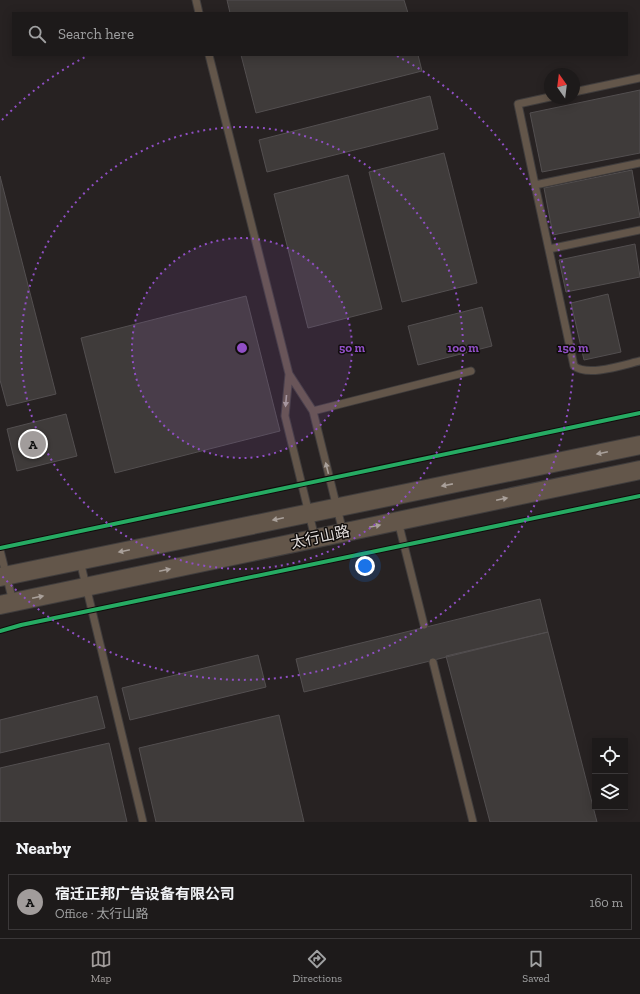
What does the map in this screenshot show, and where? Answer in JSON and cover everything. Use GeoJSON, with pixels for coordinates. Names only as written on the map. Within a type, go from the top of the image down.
{"type":"FeatureCollection","features":[{"type":"Feature","properties":{"kind":"street","name":"太行山路"},"geometry":{"type":"LineString","coordinates":[[3,577],[308,512],[640,445]]}},
{"type":"Feature","properties":{"kind":"street","name":"太行山路"},"geometry":{"type":"LineString","coordinates":[[6,604],[640,470]]}},
{"type":"Feature","properties":{"kind":"lane"},"geometry":{"type":"LineString","coordinates":[[196,0],[199,12]]}},
{"type":"Feature","properties":{"kind":"lane"},"geometry":{"type":"LineString","coordinates":[[210,56],[289,374],[313,411],[342,533]]}},
{"type":"Feature","properties":{"kind":"lane"},"geometry":{"type":"LineString","coordinates":[[580,91],[640,78]]}},
{"type":"Feature","properties":{"kind":"lane"},"geometry":{"type":"LineString","coordinates":[[544,98],[518,104],[574,366],[580,371],[593,371],[640,361]]}},
{"type":"Feature","properties":{"kind":"lane"},"geometry":{"type":"LineString","coordinates":[[535,184],[640,163]]}},
{"type":"Feature","properties":{"kind":"lane"},"geometry":{"type":"LineString","coordinates":[[549,249],[640,230]]}},
{"type":"Feature","properties":{"kind":"lane"},"geometry":{"type":"LineString","coordinates":[[313,411],[471,371]]}},
{"type":"Feature","properties":{"kind":"lane"},"geometry":{"type":"LineString","coordinates":[[289,374],[285,416],[315,538]]}},
{"type":"Feature","properties":{"kind":"lane"},"geometry":{"type":"LineString","coordinates":[[398,521],[424,625]]}},
{"type":"Feature","properties":{"kind":"lane"},"geometry":{"type":"LineString","coordinates":[[0,550],[6,604]]}},
{"type":"Feature","properties":{"kind":"lane"},"geometry":{"type":"LineString","coordinates":[[80,561],[143,822]]}},
{"type":"Feature","properties":{"kind":"lane"},"geometry":{"type":"LineString","coordinates":[[433,662],[473,822]]}},
{"type":"Feature","properties":{"kind":"building"},"geometry":{"type":"Polygon","coordinates":[[[227,0],[404,0],[408,12],[230,12],[227,0]]]}},
{"type":"Feature","properties":{"kind":"building"},"geometry":{"type":"Polygon","coordinates":[[[241,56],[418,56],[422,71],[256,113],[241,56]]]}},
{"type":"Feature","properties":{"kind":"building"},"geometry":{"type":"Polygon","coordinates":[[[640,90],[640,153],[542,172],[530,113],[573,104],[580,104],[580,103],[640,90]]]}},
{"type":"Feature","properties":{"kind":"building"},"geometry":{"type":"Polygon","coordinates":[[[430,96],[438,129],[267,172],[259,140],[430,96]]]}},
{"type":"Feature","properties":{"kind":"building"},"geometry":{"type":"Polygon","coordinates":[[[444,153],[477,283],[402,302],[369,172],[444,153]]]}},
{"type":"Feature","properties":{"kind":"building"},"geometry":{"type":"Polygon","coordinates":[[[632,170],[640,217],[553,235],[544,188],[632,170]]]}},
{"type":"Feature","properties":{"kind":"building"},"geometry":{"type":"Polygon","coordinates":[[[348,175],[382,309],[308,328],[274,194],[348,175]]]}},
{"type":"Feature","properties":{"kind":"building"},"geometry":{"type":"Polygon","coordinates":[[[0,176],[56,394],[7,406],[0,380],[0,176]]]}},
{"type":"Feature","properties":{"kind":"building"},"geometry":{"type":"Polygon","coordinates":[[[635,244],[640,277],[566,292],[559,260],[635,244]]]}},
{"type":"Feature","properties":{"kind":"building"},"geometry":{"type":"Polygon","coordinates":[[[608,294],[621,352],[584,360],[571,303],[608,294]]]}},
{"type":"Feature","properties":{"kind":"building"},"geometry":{"type":"Polygon","coordinates":[[[246,296],[280,431],[115,473],[81,338],[246,296]]]}},
{"type":"Feature","properties":{"kind":"building"},"geometry":{"type":"Polygon","coordinates":[[[482,307],[492,346],[418,365],[408,326],[482,307]]]}},
{"type":"Feature","properties":{"kind":"building"},"geometry":{"type":"Polygon","coordinates":[[[66,414],[77,456],[17,471],[7,429],[66,414]]]}},
{"type":"Feature","properties":{"kind":"building"},"geometry":{"type":"Polygon","coordinates":[[[540,599],[548,632],[304,692],[296,659],[540,599]]]}},
{"type":"Feature","properties":{"kind":"building"},"geometry":{"type":"Polygon","coordinates":[[[548,632],[592,803],[592,810],[594,810],[597,822],[490,822],[446,656],[548,632]]]}},
{"type":"Feature","properties":{"kind":"building"},"geometry":{"type":"Polygon","coordinates":[[[258,655],[266,687],[130,720],[122,688],[258,655]]]}},
{"type":"Feature","properties":{"kind":"building"},"geometry":{"type":"Polygon","coordinates":[[[97,696],[105,728],[0,753],[0,720],[97,696]]]}},
{"type":"Feature","properties":{"kind":"building"},"geometry":{"type":"Polygon","coordinates":[[[279,715],[304,822],[156,822],[139,748],[279,715]]]}},
{"type":"Feature","properties":{"kind":"building"},"geometry":{"type":"Polygon","coordinates":[[[109,743],[127,822],[0,822],[0,768],[109,743]]]}},
{"type":"Feature","properties":{"kind":"cycle path"},"geometry":{"type":"LineString","coordinates":[[0,548],[640,413]]}},
{"type":"Feature","properties":{"kind":"cycle path"},"geometry":{"type":"LineString","coordinates":[[0,631],[21,625],[640,496]]}},
{"type":"Feature","properties":{"kind":"place","name":"宿迁正邦广告设备有限公司"},"geometry":{"type":"Point","coordinates":[33,444]}}]}
